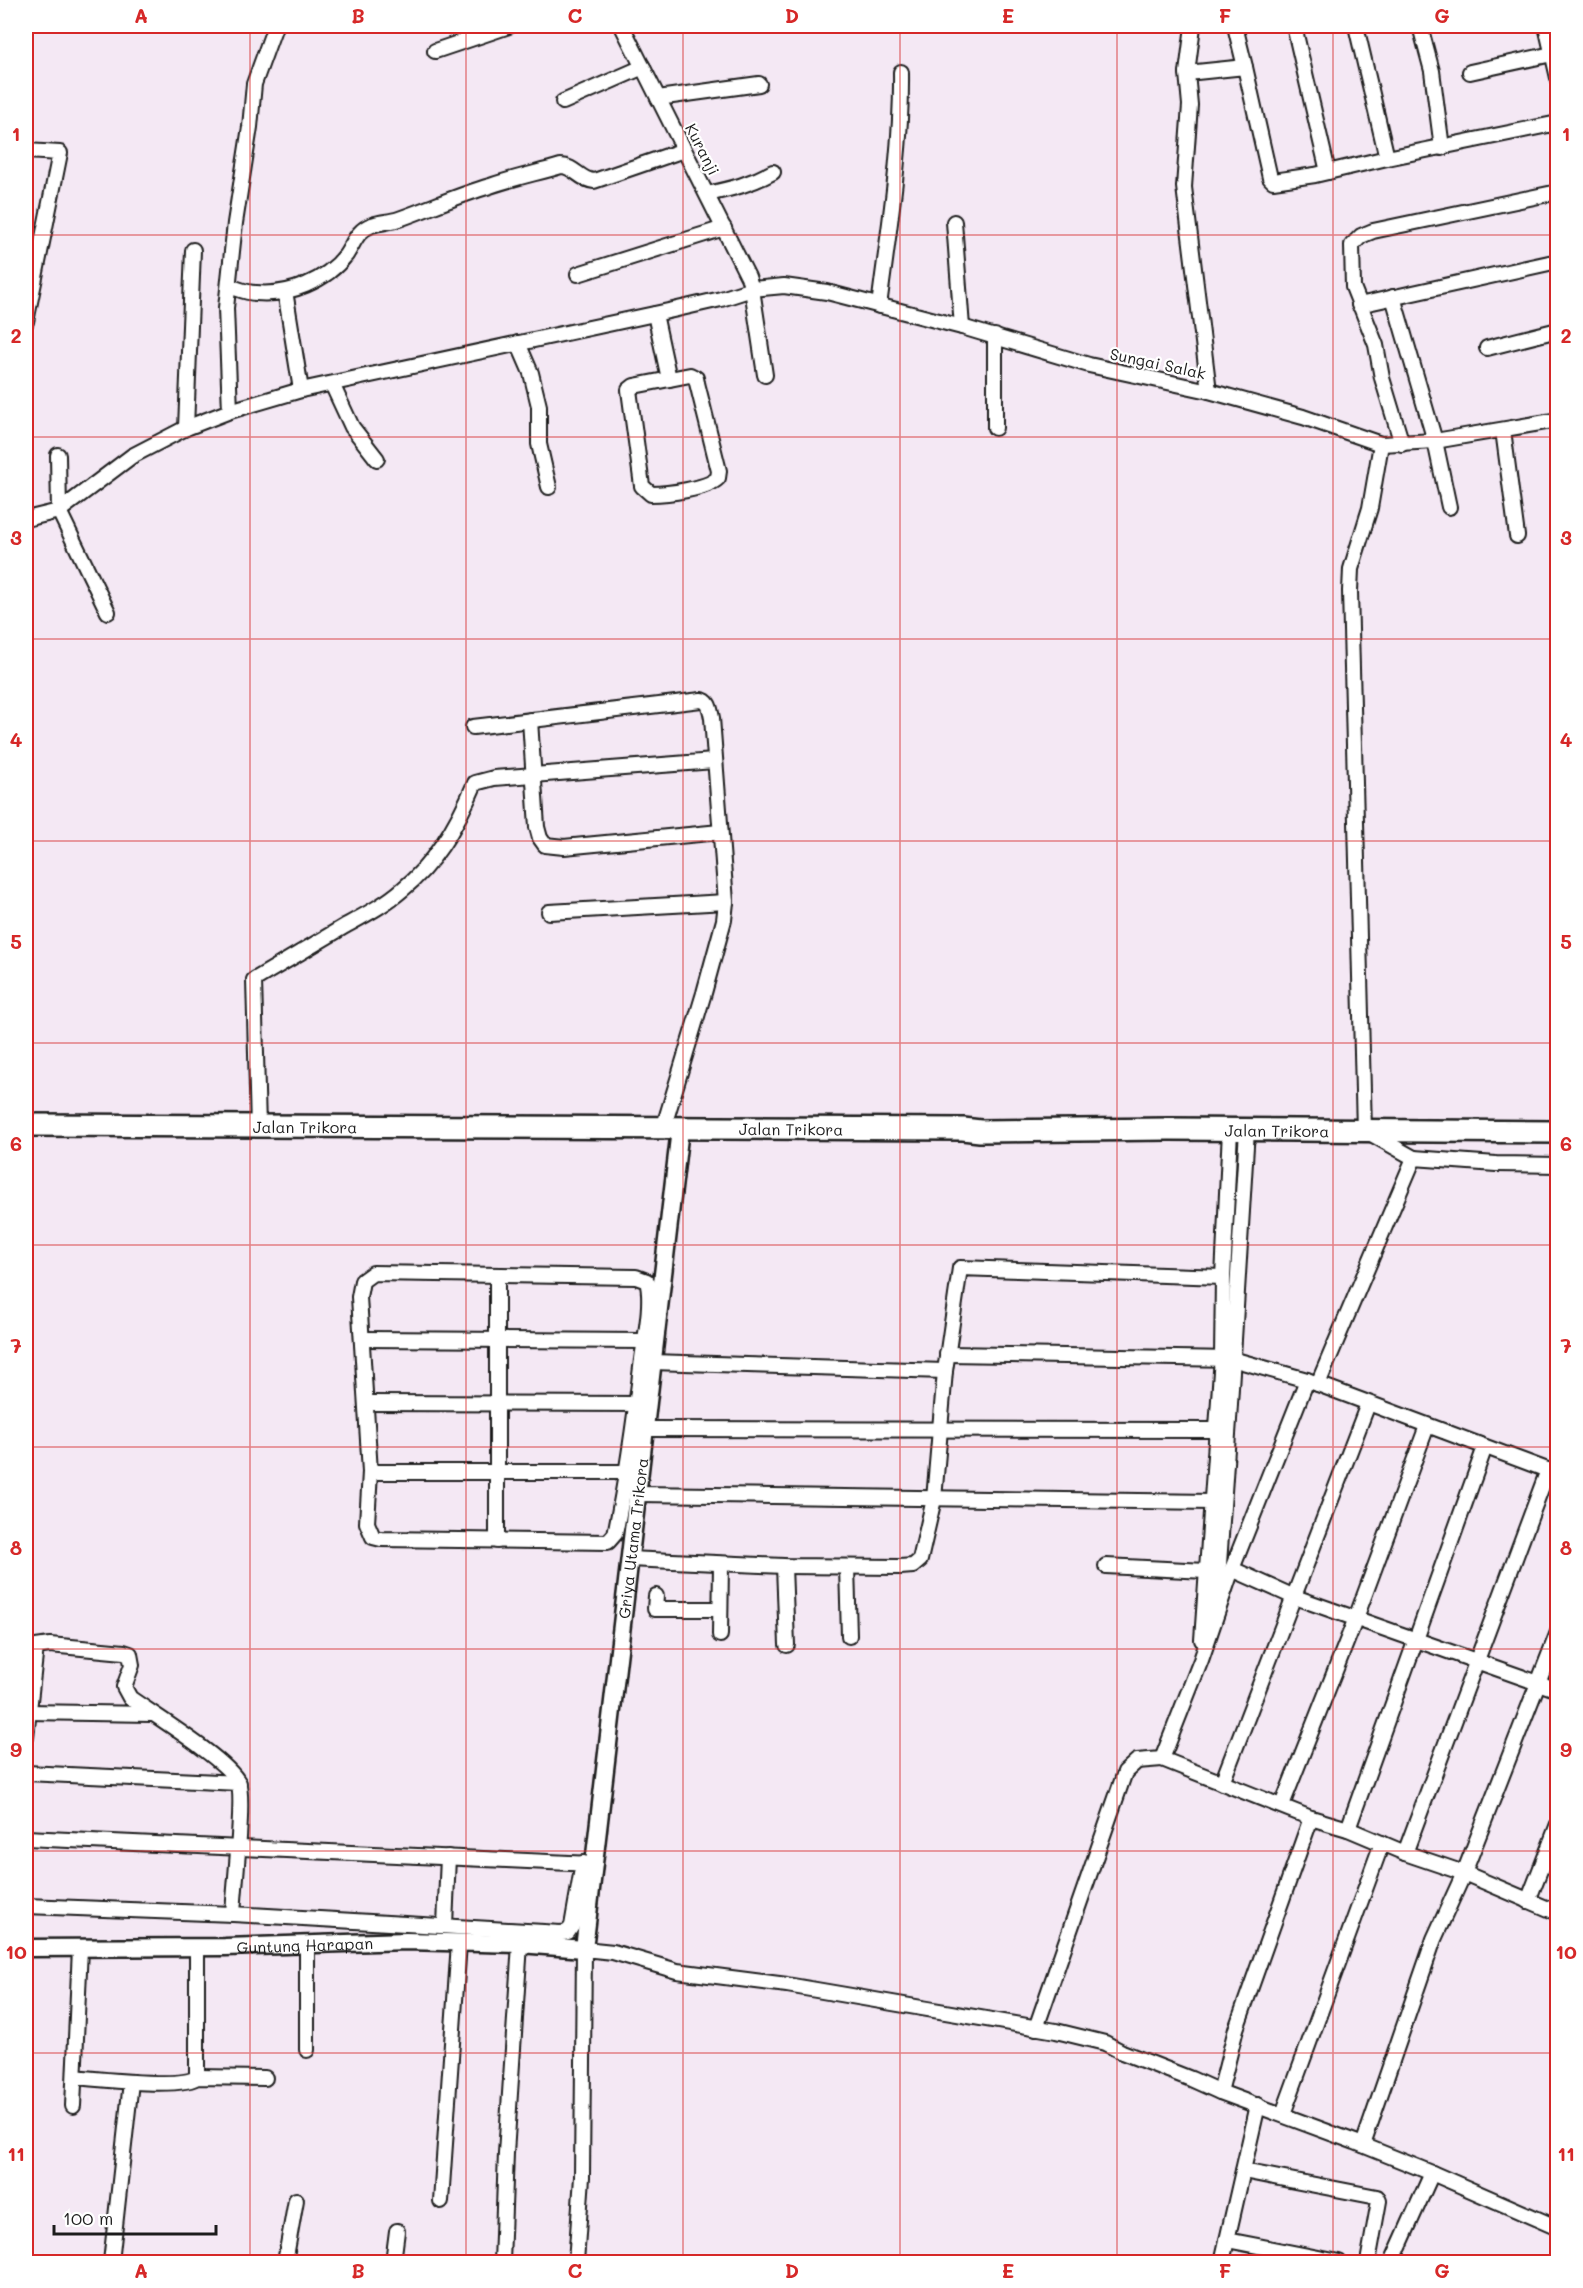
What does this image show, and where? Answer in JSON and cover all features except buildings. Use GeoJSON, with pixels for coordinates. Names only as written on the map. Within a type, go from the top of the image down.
{"type":"FeatureCollection","features":[{"type":"Feature","properties":{"kind":"main road","name":"Jalan Trikora"},"geometry":{"type":"LineString","coordinates":[[26,1125],[1557,1132]]}},
{"type":"Feature","properties":{"kind":"street"},"geometry":{"type":"LineString","coordinates":[[230,411],[226,308],[235,223],[250,127],[254,84],[275,26]]}},
{"type":"Feature","properties":{"kind":"street"},"geometry":{"type":"LineString","coordinates":[[435,51],[509,26]]}},
{"type":"Feature","properties":{"kind":"street","name":"Kuranji"},"geometry":{"type":"LineString","coordinates":[[622,26],[724,228],[752,289],[765,375]]}},
{"type":"Feature","properties":{"kind":"street"},"geometry":{"type":"LineString","coordinates":[[1193,26],[1187,73],[1190,105],[1184,187],[1209,392]]}},
{"type":"Feature","properties":{"kind":"street"},"geometry":{"type":"LineString","coordinates":[[1235,26],[1270,178],[1277,182],[1557,123]]}},
{"type":"Feature","properties":{"kind":"street"},"geometry":{"type":"LineString","coordinates":[[1294,26],[1328,172]]}},
{"type":"Feature","properties":{"kind":"street"},"geometry":{"type":"LineString","coordinates":[[1356,26],[1387,158]]}},
{"type":"Feature","properties":{"kind":"street"},"geometry":{"type":"LineString","coordinates":[[1420,26],[1432,71],[1442,148]]}},
{"type":"Feature","properties":{"kind":"street"},"geometry":{"type":"LineString","coordinates":[[1546,26],[1557,78]]}},
{"type":"Feature","properties":{"kind":"street"},"geometry":{"type":"LineString","coordinates":[[1470,72],[1552,54]]}},
{"type":"Feature","properties":{"kind":"street"},"geometry":{"type":"LineString","coordinates":[[563,102],[643,67]]}},
{"type":"Feature","properties":{"kind":"street"},"geometry":{"type":"LineString","coordinates":[[1187,73],[1245,67]]}},
{"type":"Feature","properties":{"kind":"street"},"geometry":{"type":"LineString","coordinates":[[879,306],[895,188],[902,102],[901,72]]}},
{"type":"Feature","properties":{"kind":"street"},"geometry":{"type":"LineString","coordinates":[[658,98],[759,84]]}},
{"type":"Feature","properties":{"kind":"street"},"geometry":{"type":"LineString","coordinates":[[229,286],[254,293],[270,293],[283,292],[313,282],[335,268],[364,228],[396,220],[492,185],[561,166],[572,169],[587,180],[594,180],[684,150]]}},
{"type":"Feature","properties":{"kind":"street"},"geometry":{"type":"LineString","coordinates":[[26,152],[60,153],[29,296],[26,322]]}},
{"type":"Feature","properties":{"kind":"street"},"geometry":{"type":"LineString","coordinates":[[706,194],[755,182],[773,172]]}},
{"type":"Feature","properties":{"kind":"street"},"geometry":{"type":"LineString","coordinates":[[1402,444],[1382,378],[1376,345],[1353,287],[1351,250],[1353,242],[1360,236],[1373,231],[1557,192]]}},
{"type":"Feature","properties":{"kind":"street"},"geometry":{"type":"LineString","coordinates":[[954,222],[962,327]]}},
{"type":"Feature","properties":{"kind":"street"},"geometry":{"type":"LineString","coordinates":[[578,274],[724,228]]}},
{"type":"Feature","properties":{"kind":"street"},"geometry":{"type":"LineString","coordinates":[[186,428],[193,250]]}},
{"type":"Feature","properties":{"kind":"street"},"geometry":{"type":"LineString","coordinates":[[1359,305],[1557,261]]}},
{"type":"Feature","properties":{"kind":"street","name":"Sungai Salak"},"geometry":{"type":"LineString","coordinates":[[59,511],[73,503],[132,456],[186,428],[230,411],[301,390],[655,314],[721,299],[752,289],[784,286],[827,291],[995,336],[1089,365],[1209,392],[1303,417],[1381,444],[1435,441],[1459,435],[1557,420]]}},
{"type":"Feature","properties":{"kind":"street"},"geometry":{"type":"LineString","coordinates":[[286,297],[301,390]]}},
{"type":"Feature","properties":{"kind":"street"},"geometry":{"type":"LineString","coordinates":[[1394,297],[1435,441],[1449,507]]}},
{"type":"Feature","properties":{"kind":"street"},"geometry":{"type":"LineString","coordinates":[[655,314],[669,379]]}},
{"type":"Feature","properties":{"kind":"street"},"geometry":{"type":"LineString","coordinates":[[1487,348],[1557,330]]}},
{"type":"Feature","properties":{"kind":"street"},"geometry":{"type":"LineString","coordinates":[[994,428],[995,336]]}},
{"type":"Feature","properties":{"kind":"street"},"geometry":{"type":"LineString","coordinates":[[518,343],[531,373],[539,406],[539,444],[549,487]]}},
{"type":"Feature","properties":{"kind":"street"},"geometry":{"type":"LineString","coordinates":[[690,375],[696,378],[719,471],[718,478],[714,482],[683,490],[651,494],[642,486],[629,390],[634,386],[669,379],[690,375]]}},
{"type":"Feature","properties":{"kind":"street"},"geometry":{"type":"LineString","coordinates":[[332,384],[352,427],[377,459]]}},
{"type":"Feature","properties":{"kind":"street"},"geometry":{"type":"LineString","coordinates":[[1503,430],[1517,536]]}},
{"type":"Feature","properties":{"kind":"street"},"geometry":{"type":"LineString","coordinates":[[1381,444],[1370,508],[1351,569],[1350,591],[1364,1130],[1414,1158],[1496,1164],[1557,1165]]}},
{"type":"Feature","properties":{"kind":"street"},"geometry":{"type":"LineString","coordinates":[[58,455],[59,511],[108,612]]}},
{"type":"Feature","properties":{"kind":"street"},"geometry":{"type":"LineString","coordinates":[[26,519],[59,511]]}},
{"type":"Feature","properties":{"kind":"street"},"geometry":{"type":"LineString","coordinates":[[473,727],[704,700],[709,706],[712,717],[726,902],[724,920],[671,1128]]}},
{"type":"Feature","properties":{"kind":"street"},"geometry":{"type":"LineString","coordinates":[[530,720],[537,827],[542,842],[551,847],[720,832]]}},
{"type":"Feature","properties":{"kind":"street"},"geometry":{"type":"LineString","coordinates":[[258,1127],[254,980],[404,889],[423,870],[438,849],[467,802],[475,783],[494,778],[535,777],[714,762]]}},
{"type":"Feature","properties":{"kind":"street"},"geometry":{"type":"LineString","coordinates":[[549,912],[726,902]]}},
{"type":"Feature","properties":{"kind":"street","name":"Griya Utama Trikora"},"geometry":{"type":"LineString","coordinates":[[584,1949],[588,1864],[645,1429],[642,1405],[652,1362],[671,1128]]}},
{"type":"Feature","properties":{"kind":"street"},"geometry":{"type":"LineString","coordinates":[[1201,1660],[1218,1430],[1227,1358],[1223,1276],[1239,1130]]}},
{"type":"Feature","properties":{"kind":"street"},"geometry":{"type":"LineString","coordinates":[[1210,1631],[1219,1564],[1239,1130]]}},
{"type":"Feature","properties":{"kind":"street"},"geometry":{"type":"LineString","coordinates":[[1162,1759],[1171,1730],[1201,1660],[1232,1569],[1312,1382],[1414,1158]]}},
{"type":"Feature","properties":{"kind":"street"},"geometry":{"type":"LineString","coordinates":[[629,1559],[784,1566],[900,1567],[917,1564],[920,1560],[934,1499],[945,1371],[960,1268],[1223,1276]]}},
{"type":"Feature","properties":{"kind":"street"},"geometry":{"type":"LineString","coordinates":[[373,1273],[497,1275],[645,1279],[649,1291],[642,1405],[615,1534],[608,1542],[381,1539],[373,1537],[367,1523],[370,1472],[360,1285],[367,1275],[373,1273]]}},
{"type":"Feature","properties":{"kind":"street"},"geometry":{"type":"LineString","coordinates":[[497,1275],[497,1541]]}},
{"type":"Feature","properties":{"kind":"street"},"geometry":{"type":"LineString","coordinates":[[362,1339],[645,1341]]}},
{"type":"Feature","properties":{"kind":"street"},"geometry":{"type":"LineString","coordinates":[[947,1354],[1227,1358],[1312,1382],[1553,1472],[1477,1661],[1405,1853]]}},
{"type":"Feature","properties":{"kind":"street"},"geometry":{"type":"LineString","coordinates":[[652,1362],[945,1371]]}},
{"type":"Feature","properties":{"kind":"street"},"geometry":{"type":"LineString","coordinates":[[366,1403],[642,1405]]}},
{"type":"Feature","properties":{"kind":"street"},"geometry":{"type":"LineString","coordinates":[[1222,1783],[1292,1596],[1368,1404]]}},
{"type":"Feature","properties":{"kind":"street"},"geometry":{"type":"LineString","coordinates":[[1282,1806],[1356,1618],[1427,1425]]}},
{"type":"Feature","properties":{"kind":"street"},"geometry":{"type":"LineString","coordinates":[[645,1429],[1218,1430]]}},
{"type":"Feature","properties":{"kind":"street"},"geometry":{"type":"LineString","coordinates":[[1348,1829],[1485,1447]]}},
{"type":"Feature","properties":{"kind":"street"},"geometry":{"type":"LineString","coordinates":[[370,1472],[628,1472]]}},
{"type":"Feature","properties":{"kind":"street"},"geometry":{"type":"LineString","coordinates":[[638,1494],[1212,1502]]}},
{"type":"Feature","properties":{"kind":"street"},"geometry":{"type":"LineString","coordinates":[[720,1635],[721,1564]]}},
{"type":"Feature","properties":{"kind":"street"},"geometry":{"type":"LineString","coordinates":[[784,1566],[787,1645]]}},
{"type":"Feature","properties":{"kind":"street"},"geometry":{"type":"LineString","coordinates":[[1106,1566],[1206,1571]]}},
{"type":"Feature","properties":{"kind":"street"},"geometry":{"type":"LineString","coordinates":[[847,1567],[849,1636]]}},
{"type":"Feature","properties":{"kind":"street"},"geometry":{"type":"LineString","coordinates":[[1232,1569],[1292,1596],[1557,1690]]}},
{"type":"Feature","properties":{"kind":"street"},"geometry":{"type":"LineString","coordinates":[[657,1596],[655,1609],[720,1610]]}},
{"type":"Feature","properties":{"kind":"street"},"geometry":{"type":"LineString","coordinates":[[1363,2145],[1434,1939],[1464,1873],[1557,1632]]}},
{"type":"Feature","properties":{"kind":"street"},"geometry":{"type":"LineString","coordinates":[[26,1737],[34,1648],[50,1645],[127,1652],[132,1661],[124,1684],[130,1698],[224,1765],[239,1783],[233,1914]]}},
{"type":"Feature","properties":{"kind":"street"},"geometry":{"type":"LineString","coordinates":[[27,1712],[152,1714]]}},
{"type":"Feature","properties":{"kind":"street"},"geometry":{"type":"LineString","coordinates":[[1036,2028],[1125,1772],[1137,1761],[1162,1759],[1311,1818],[1348,1829],[1405,1853],[1464,1873],[1557,1913]]}},
{"type":"Feature","properties":{"kind":"street"},"geometry":{"type":"LineString","coordinates":[[26,1773],[239,1783]]}},
{"type":"Feature","properties":{"kind":"street"},"geometry":{"type":"LineString","coordinates":[[1220,2092],[1236,2029],[1311,1818]]}},
{"type":"Feature","properties":{"kind":"street"},"geometry":{"type":"LineString","coordinates":[[1528,1901],[1557,1824]]}},
{"type":"Feature","properties":{"kind":"street"},"geometry":{"type":"LineString","coordinates":[[26,1838],[588,1864],[572,1926],[568,1932],[233,1914],[26,1906]]}},
{"type":"Feature","properties":{"kind":"street"},"geometry":{"type":"LineString","coordinates":[[1283,2115],[1382,1843]]}},
{"type":"Feature","properties":{"kind":"street"},"geometry":{"type":"LineString","coordinates":[[445,1925],[448,1857]]}},
{"type":"Feature","properties":{"kind":"street","name":"Guntung Harapan"},"geometry":{"type":"LineString","coordinates":[[26,1948],[197,1947],[372,1941],[520,1944],[584,1949]]}},
{"type":"Feature","properties":{"kind":"street"},"geometry":{"type":"LineString","coordinates":[[441,2201],[459,1942]]}},
{"type":"Feature","properties":{"kind":"street"},"geometry":{"type":"LineString","coordinates":[[307,1944],[307,2050]]}},
{"type":"Feature","properties":{"kind":"street"},"geometry":{"type":"LineString","coordinates":[[502,2262],[506,2153],[520,1944]]}},
{"type":"Feature","properties":{"kind":"street"},"geometry":{"type":"LineString","coordinates":[[197,1947],[197,2077]]}},
{"type":"Feature","properties":{"kind":"street"},"geometry":{"type":"LineString","coordinates":[[73,2106],[80,1948]]}},
{"type":"Feature","properties":{"kind":"street"},"geometry":{"type":"LineString","coordinates":[[576,2262],[582,2177],[584,1949],[613,1952],[677,1971],[787,1985],[1036,2028],[1106,2043],[1220,2092],[1432,2173],[1557,2228]]}},
{"type":"Feature","properties":{"kind":"street"},"geometry":{"type":"LineString","coordinates":[[75,2077],[131,2082],[188,2082],[197,2077],[265,2078]]}},
{"type":"Feature","properties":{"kind":"street"},"geometry":{"type":"LineString","coordinates":[[111,2262],[131,2082]]}},
{"type":"Feature","properties":{"kind":"street"},"geometry":{"type":"LineString","coordinates":[[1222,2262],[1258,2105]]}},
{"type":"Feature","properties":{"kind":"street"},"geometry":{"type":"LineString","coordinates":[[1243,2171],[1377,2198],[1379,2201],[1368,2262]]}},
{"type":"Feature","properties":{"kind":"street"},"geometry":{"type":"LineString","coordinates":[[1392,2262],[1432,2173]]}},
{"type":"Feature","properties":{"kind":"street"},"geometry":{"type":"LineString","coordinates":[[285,2262],[296,2200]]}},
{"type":"Feature","properties":{"kind":"street"},"geometry":{"type":"LineString","coordinates":[[393,2262],[397,2231]]}},
{"type":"Feature","properties":{"kind":"street"},"geometry":{"type":"LineString","coordinates":[[1227,2240],[1339,2262]]}}]}
